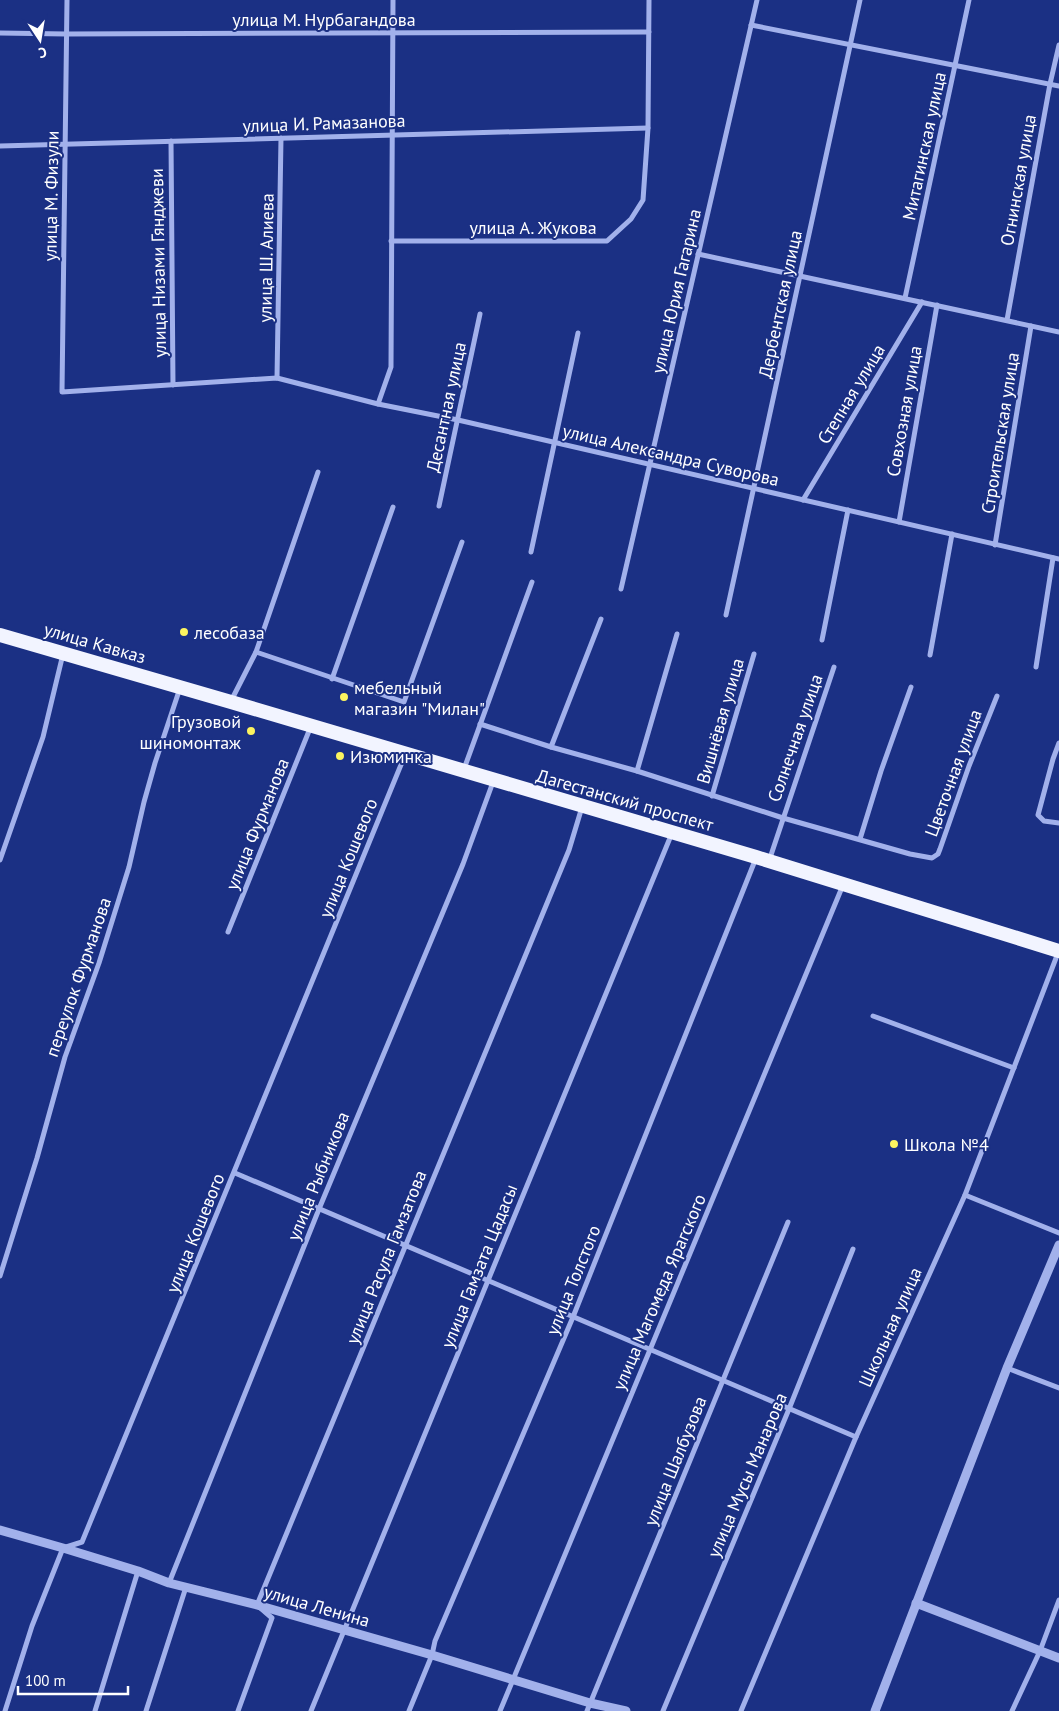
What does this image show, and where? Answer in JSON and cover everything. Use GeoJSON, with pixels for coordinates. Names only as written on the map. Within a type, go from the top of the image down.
{"type":"FeatureCollection","features":[{"type":"Feature","properties":{"kind":"highway","name":"улица Кавказ"},"geometry":{"type":"LineString","coordinates":[[0,635],[180,687]]}},
{"type":"Feature","properties":{"kind":"highway","name":"Дагестанский проспект"},"geometry":{"type":"LineString","coordinates":[[180,687],[763,859],[1059,951]]}},
{"type":"Feature","properties":{"kind":"street","name":"улица М. Физули"},"geometry":{"type":"LineString","coordinates":[[62,392],[66,0]]}},
{"type":"Feature","properties":{"kind":"street"},"geometry":{"type":"LineString","coordinates":[[378,404],[390,367],[393,0]]}},
{"type":"Feature","properties":{"kind":"street","name":"улица А. Жукова"},"geometry":{"type":"LineString","coordinates":[[391,241],[608,241],[631,219],[643,200],[648,128],[649,0]]}},
{"type":"Feature","properties":{"kind":"street","name":"улица Юрия Гагарина"},"geometry":{"type":"LineString","coordinates":[[621,589],[757,0]]}},
{"type":"Feature","properties":{"kind":"street","name":"Дербентская улица"},"geometry":{"type":"LineString","coordinates":[[726,615],[860,0]]}},
{"type":"Feature","properties":{"kind":"street","name":"Митагинская улица"},"geometry":{"type":"LineString","coordinates":[[905,298],[969,0]]}},
{"type":"Feature","properties":{"kind":"street"},"geometry":{"type":"LineString","coordinates":[[751,25],[1059,86]]}},
{"type":"Feature","properties":{"kind":"street","name":"улица М. Нурбагандова"},"geometry":{"type":"LineString","coordinates":[[0,33],[649,32]]}},
{"type":"Feature","properties":{"kind":"street","name":"Огнинская улица"},"geometry":{"type":"LineString","coordinates":[[1007,320],[1059,44]]}},
{"type":"Feature","properties":{"kind":"street","name":"улица И. Рамазанова"},"geometry":{"type":"LineString","coordinates":[[0,146],[648,128]]}},
{"type":"Feature","properties":{"kind":"street","name":"улица Ш. Алиева"},"geometry":{"type":"LineString","coordinates":[[277,378],[281,138]]}},
{"type":"Feature","properties":{"kind":"street","name":"улица Низами Гянджеви"},"geometry":{"type":"LineString","coordinates":[[171,141],[173,385]]}},
{"type":"Feature","properties":{"kind":"street"},"geometry":{"type":"LineString","coordinates":[[698,254],[1059,332]]}},
{"type":"Feature","properties":{"kind":"street","name":"Степная улица"},"geometry":{"type":"LineString","coordinates":[[803,500],[922,302]]}},
{"type":"Feature","properties":{"kind":"street","name":"Совхозная улица"},"geometry":{"type":"LineString","coordinates":[[899,522],[936,305]]}},
{"type":"Feature","properties":{"kind":"street","name":"Десантная улица"},"geometry":{"type":"LineString","coordinates":[[439,506],[480,314]]}},
{"type":"Feature","properties":{"kind":"street","name":"Строительская улица"},"geometry":{"type":"LineString","coordinates":[[995,544],[1031,326]]}},
{"type":"Feature","properties":{"kind":"street"},"geometry":{"type":"LineString","coordinates":[[531,552],[578,333]]}},
{"type":"Feature","properties":{"kind":"street","name":"улица Александра Суворова"},"geometry":{"type":"LineString","coordinates":[[62,392],[277,378],[378,404],[555,442],[1056,559]]}},
{"type":"Feature","properties":{"kind":"street"},"geometry":{"type":"LineString","coordinates":[[231,702],[256,652],[318,472]]}},
{"type":"Feature","properties":{"kind":"street"},"geometry":{"type":"LineString","coordinates":[[332,679],[393,507]]}},
{"type":"Feature","properties":{"kind":"street"},"geometry":{"type":"LineString","coordinates":[[822,640],[848,510]]}},
{"type":"Feature","properties":{"kind":"street"},"geometry":{"type":"LineString","coordinates":[[930,655],[952,534]]}},
{"type":"Feature","properties":{"kind":"street"},"geometry":{"type":"LineString","coordinates":[[256,652],[404,702],[462,542]]}},
{"type":"Feature","properties":{"kind":"street"},"geometry":{"type":"LineString","coordinates":[[1036,667],[1056,559]]}},
{"type":"Feature","properties":{"kind":"street"},"geometry":{"type":"LineString","coordinates":[[463,772],[532,582]]}},
{"type":"Feature","properties":{"kind":"street"},"geometry":{"type":"LineString","coordinates":[[551,747],[602,619]]}},
{"type":"Feature","properties":{"kind":"street"},"geometry":{"type":"LineString","coordinates":[[637,771],[677,634]]}},
{"type":"Feature","properties":{"kind":"street"},"geometry":{"type":"LineString","coordinates":[[0,860],[43,737],[64,654]]}},
{"type":"Feature","properties":{"kind":"street","name":"Вишнёвая улица"},"geometry":{"type":"LineString","coordinates":[[712,796],[754,654]]}},
{"type":"Feature","properties":{"kind":"street","name":"Солнечная улица"},"geometry":{"type":"LineString","coordinates":[[763,859],[782,818],[834,667]]}},
{"type":"Feature","properties":{"kind":"street","name":"переулок Фурманова"},"geometry":{"type":"LineString","coordinates":[[0,1276],[37,1158],[65,1057],[99,963],[129,867],[152,771],[180,687]]}},
{"type":"Feature","properties":{"kind":"street"},"geometry":{"type":"LineString","coordinates":[[480,724],[551,747],[637,771],[782,818],[860,839],[881,771],[911,687]]}},
{"type":"Feature","properties":{"kind":"street","name":"Цветочная улица"},"geometry":{"type":"LineString","coordinates":[[860,839],[910,854],[932,858],[938,854],[969,766],[997,696]]}},
{"type":"Feature","properties":{"kind":"street","name":"улица Фурманова"},"geometry":{"type":"LineString","coordinates":[[228,932],[312,726]]}},
{"type":"Feature","properties":{"kind":"street"},"geometry":{"type":"LineString","coordinates":[[1059,743],[1038,815],[1044,820],[1059,823]]}},
{"type":"Feature","properties":{"kind":"street","name":"улица Кошевого"},"geometry":{"type":"LineString","coordinates":[[63,1548],[82,1542],[406,754]]}},
{"type":"Feature","properties":{"kind":"street","name":"улица Рыбникова"},"geometry":{"type":"LineString","coordinates":[[169,1583],[319,1209],[463,864],[493,780]]}},
{"type":"Feature","properties":{"kind":"street","name":"улица Расула Гамзатова"},"geometry":{"type":"LineString","coordinates":[[257,1605],[568,850],[582,807]]}},
{"type":"Feature","properties":{"kind":"street","name":"улица Гамзата Цадасы"},"geometry":{"type":"LineString","coordinates":[[311,1711],[672,832]]}},
{"type":"Feature","properties":{"kind":"street","name":"улица Толстого"},"geometry":{"type":"LineString","coordinates":[[409,1711],[432,1655],[439,1632],[573,1317],[763,859]]}},
{"type":"Feature","properties":{"kind":"street","name":"улица Магомеда Ярагского"},"geometry":{"type":"LineString","coordinates":[[500,1711],[844,884]]}},
{"type":"Feature","properties":{"kind":"street","name":"Школьная улица"},"geometry":{"type":"LineString","coordinates":[[741,1711],[856,1437],[965,1195],[1059,951]]}},
{"type":"Feature","properties":{"kind":"street"},"geometry":{"type":"LineString","coordinates":[[873,1016],[1014,1068]]}},
{"type":"Feature","properties":{"kind":"street"},"geometry":{"type":"LineString","coordinates":[[235,1173],[856,1437]]}},
{"type":"Feature","properties":{"kind":"street"},"geometry":{"type":"LineString","coordinates":[[965,1195],[1059,1233]]}},
{"type":"Feature","properties":{"kind":"street","name":"улица Шалбузова"},"geometry":{"type":"LineString","coordinates":[[589,1707],[788,1222]]}},
{"type":"Feature","properties":{"kind":"street"},"geometry":{"type":"LineString","coordinates":[[875,1711],[1007,1368],[1059,1245]]}},
{"type":"Feature","properties":{"kind":"street","name":"улица Мусы Манарова"},"geometry":{"type":"LineString","coordinates":[[663,1711],[789,1409],[853,1249]]}},
{"type":"Feature","properties":{"kind":"street"},"geometry":{"type":"LineString","coordinates":[[1007,1368],[1059,1388]]}},
{"type":"Feature","properties":{"kind":"street","name":"улица Ленина"},"geometry":{"type":"LineString","coordinates":[[0,1530],[63,1548],[169,1583],[257,1605],[513,1679],[589,1707],[626,1711]]}},
{"type":"Feature","properties":{"kind":"street"},"geometry":{"type":"LineString","coordinates":[[5,1711],[32,1626],[63,1548]]}},
{"type":"Feature","properties":{"kind":"street"},"geometry":{"type":"LineString","coordinates":[[95,1711],[138,1572]]}},
{"type":"Feature","properties":{"kind":"street"},"geometry":{"type":"LineString","coordinates":[[146,1711],[186,1587]]}},
{"type":"Feature","properties":{"kind":"street"},"geometry":{"type":"LineString","coordinates":[[1012,1711],[1040,1650],[1059,1600]]}},
{"type":"Feature","properties":{"kind":"street"},"geometry":{"type":"LineString","coordinates":[[916,1603],[1059,1658]]}},
{"type":"Feature","properties":{"kind":"street"},"geometry":{"type":"LineString","coordinates":[[238,1711],[272,1618],[257,1605]]}},
{"type":"Feature","properties":{"kind":"place","name":"лесобаза"},"geometry":{"type":"Point","coordinates":[184,632]}},
{"type":"Feature","properties":{"kind":"place","name":"мебельный магазин \"Милан\""},"geometry":{"type":"Point","coordinates":[344,697]}},
{"type":"Feature","properties":{"kind":"place","name":"Грузовой шиномонтаж"},"geometry":{"type":"Point","coordinates":[251,731]}},
{"type":"Feature","properties":{"kind":"place","name":"Изюминка"},"geometry":{"type":"Point","coordinates":[340,756]}},
{"type":"Feature","properties":{"kind":"place","name":"Школа №4"},"geometry":{"type":"Point","coordinates":[894,1144]}}]}
